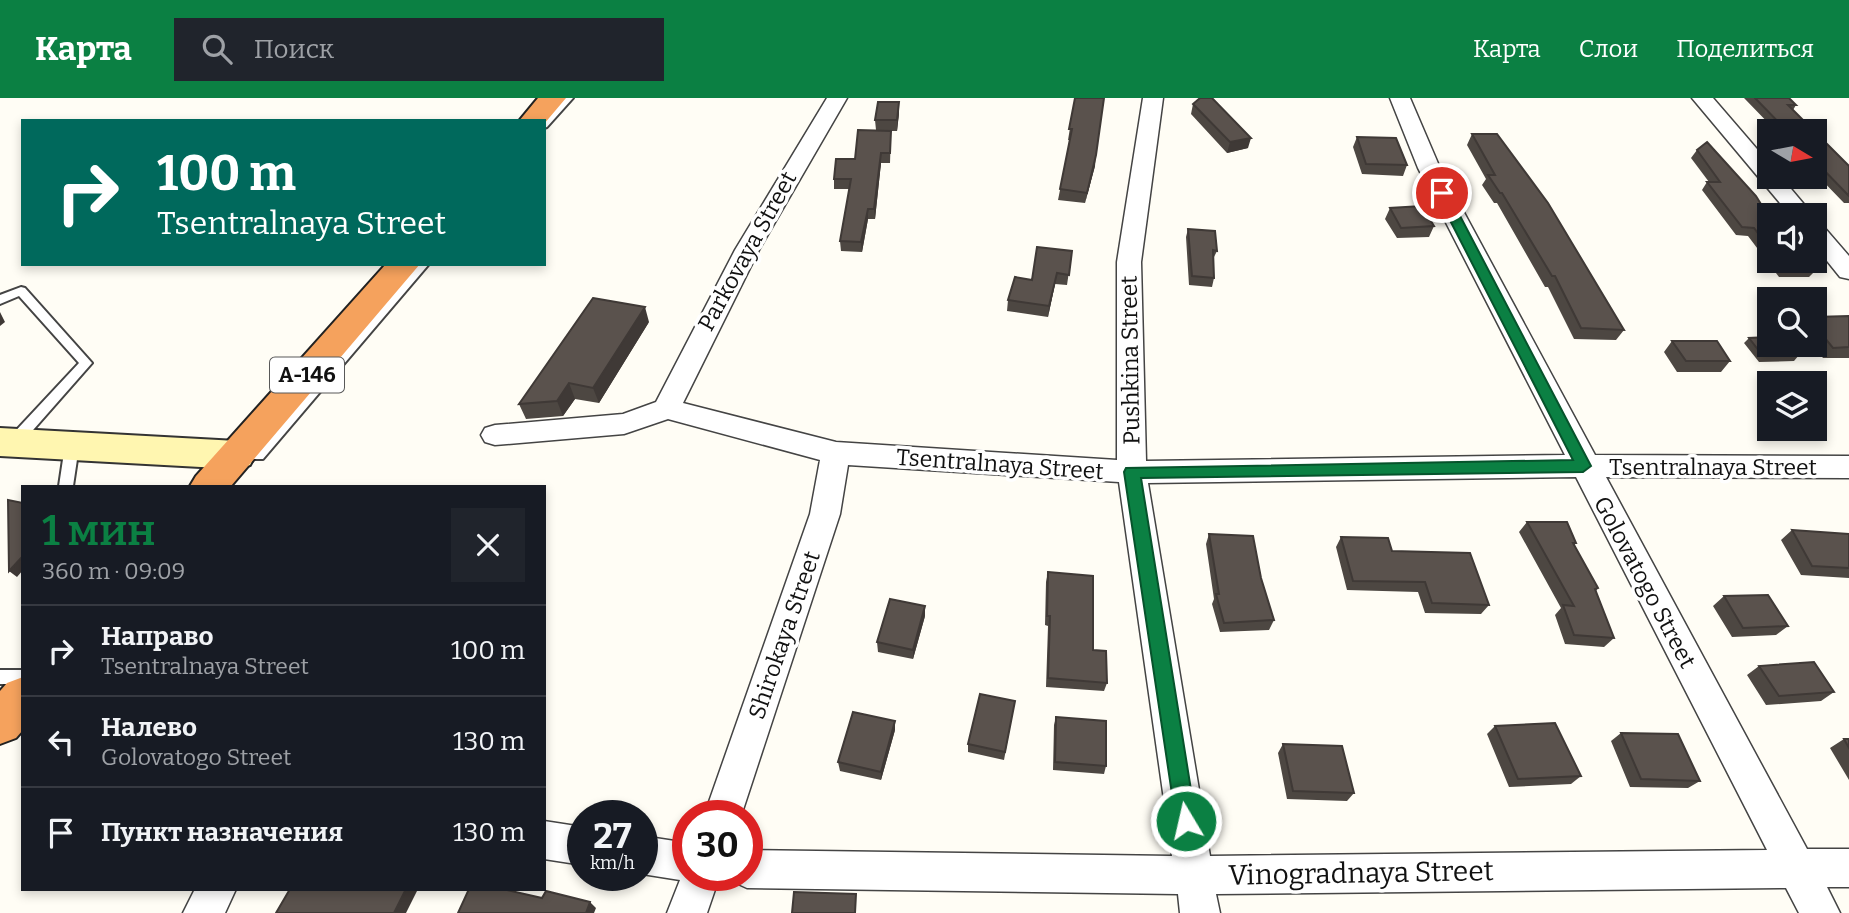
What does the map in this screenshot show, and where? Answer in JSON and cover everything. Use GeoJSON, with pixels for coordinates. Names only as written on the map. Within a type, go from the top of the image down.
{"type":"FeatureCollection","features":[{"type":"Feature","properties":{"kind":"highway"},"geometry":{"type":"LineString","coordinates":[[534,119],[553,98]]}},
{"type":"Feature","properties":{"kind":"highway","name":"А-146"},"geometry":{"type":"LineString","coordinates":[[210,485],[247,455],[402,266]]}},
{"type":"Feature","properties":{"kind":"highway"},"geometry":{"type":"LineString","coordinates":[[0,723],[21,699]]}},
{"type":"Feature","properties":{"kind":"street","name":"Parkovaya Street"},"geometry":{"type":"LineString","coordinates":[[667,409],[696,344],[761,222],[836,98]]}},
{"type":"Feature","properties":{"kind":"street","name":"Pushkina Street"},"geometry":{"type":"LineString","coordinates":[[1153,98],[1129,262],[1132,472],[1200,913]]}},
{"type":"Feature","properties":{"kind":"street","name":"Golovatogo Street"},"geometry":{"type":"LineString","coordinates":[[1400,98],[1429,168],[1819,913]]}},
{"type":"Feature","properties":{"kind":"street"},"geometry":{"type":"LineString","coordinates":[[1702,98],[1792,203]]}},
{"type":"Feature","properties":{"kind":"street"},"geometry":{"type":"LineString","coordinates":[[1827,244],[1849,271]]}},
{"type":"Feature","properties":{"kind":"street"},"geometry":{"type":"LineString","coordinates":[[495,435],[624,424],[667,409]]}},
{"type":"Feature","properties":{"kind":"street","name":"Tsentralnaya Street"},"geometry":{"type":"LineString","coordinates":[[667,409],[836,453],[1132,472],[1583,466],[1849,467]]}},
{"type":"Feature","properties":{"kind":"street"},"geometry":{"type":"LineString","coordinates":[[6,443],[247,455]]}},
{"type":"Feature","properties":{"kind":"street","name":"Shirokaya Street"},"geometry":{"type":"LineString","coordinates":[[727,800],[825,514],[836,453]]}},
{"type":"Feature","properties":{"kind":"street"},"geometry":{"type":"LineString","coordinates":[[546,840],[567,844]]}},
{"type":"Feature","properties":{"kind":"street","name":"Vinogradnaya Street"},"geometry":{"type":"LineString","coordinates":[[763,869],[1194,875],[1849,868]]}},
{"type":"Feature","properties":{"kind":"street"},"geometry":{"type":"LineString","coordinates":[[203,913],[216,891]]}},
{"type":"Feature","properties":{"kind":"street"},"geometry":{"type":"LineString","coordinates":[[687,913],[695,891]]}},
{"type":"Feature","properties":{"kind":"lane"},"geometry":{"type":"LineString","coordinates":[[546,123],[568,98]]}},
{"type":"Feature","properties":{"kind":"lane"},"geometry":{"type":"LineString","coordinates":[[247,455],[421,266]]}},
{"type":"Feature","properties":{"kind":"lane"},"geometry":{"type":"LineString","coordinates":[[0,300],[21,291],[86,363],[6,443]]}},
{"type":"Feature","properties":{"kind":"lane"},"geometry":{"type":"LineString","coordinates":[[66,485],[72,446]]}},
{"type":"Feature","properties":{"kind":"lane"},"geometry":{"type":"LineString","coordinates":[[0,677],[21,677]]}},
{"type":"Feature","properties":{"kind":"building"},"geometry":{"type":"Polygon","coordinates":[[[1075,98],[1104,98],[1096,155],[1087,193],[1060,189],[1075,98]]]}},
{"type":"Feature","properties":{"kind":"building"},"geometry":{"type":"Polygon","coordinates":[[[1200,98],[1212,98],[1251,138],[1230,142],[1193,104],[1200,98]]]}},
{"type":"Feature","properties":{"kind":"building"},"geometry":{"type":"Polygon","coordinates":[[[1755,98],[1789,98],[1796,105],[1788,105],[1802,119],[1775,119],[1755,98]]]}},
{"type":"Feature","properties":{"kind":"building"},"geometry":{"type":"Polygon","coordinates":[[[878,102],[899,102],[897,120],[875,120],[878,102]]]}},
{"type":"Feature","properties":{"kind":"building"},"geometry":{"type":"Polygon","coordinates":[[[858,130],[891,131],[890,153],[881,153],[874,209],[868,209],[861,242],[840,241],[851,179],[834,179],[836,159],[855,159],[858,130]]]}},
{"type":"Feature","properties":{"kind":"building"},"geometry":{"type":"Polygon","coordinates":[[[1472,134],[1497,134],[1548,203],[1624,330],[1581,328],[1555,276],[1552,276],[1502,193],[1488,175],[1495,175],[1472,134]]]}},
{"type":"Feature","properties":{"kind":"building"},"geometry":{"type":"Polygon","coordinates":[[[1357,137],[1396,138],[1407,165],[1366,164],[1357,137]]]}},
{"type":"Feature","properties":{"kind":"building"},"geometry":{"type":"Polygon","coordinates":[[[1707,142],[1756,196],[1760,203],[1757,203],[1757,232],[1754,228],[1742,227],[1707,182],[1720,182],[1697,150],[1707,142]]]}},
{"type":"Feature","properties":{"kind":"building"},"geometry":{"type":"Polygon","coordinates":[[[1827,144],[1849,166],[1849,196],[1827,173],[1827,144]]]}},
{"type":"Feature","properties":{"kind":"building"},"geometry":{"type":"Polygon","coordinates":[[[1422,206],[1434,226],[1401,228],[1390,208],[1422,206]]]}},
{"type":"Feature","properties":{"kind":"building"},"geometry":{"type":"Polygon","coordinates":[[[1188,229],[1215,231],[1217,251],[1213,250],[1214,278],[1192,276],[1188,229]]]}},
{"type":"Feature","properties":{"kind":"building"},"geometry":{"type":"Polygon","coordinates":[[[1037,247],[1072,251],[1069,275],[1057,273],[1049,306],[1008,300],[1015,277],[1032,280],[1037,247]]]}},
{"type":"Feature","properties":{"kind":"building"},"geometry":{"type":"Polygon","coordinates":[[[593,298],[645,307],[593,388],[569,383],[557,401],[519,404],[593,298]]]}},
{"type":"Feature","properties":{"kind":"building"},"geometry":{"type":"Polygon","coordinates":[[[1849,316],[1849,347],[1833,348],[1827,341],[1827,317],[1849,316]]]}},
{"type":"Feature","properties":{"kind":"building"},"geometry":{"type":"Polygon","coordinates":[[[1749,338],[1757,338],[1757,348],[1749,338]]]}},
{"type":"Feature","properties":{"kind":"building"},"geometry":{"type":"Polygon","coordinates":[[[1672,341],[1717,341],[1730,361],[1686,361],[1672,341]]]}},
{"type":"Feature","properties":{"kind":"building"},"geometry":{"type":"Polygon","coordinates":[[[8,500],[21,503],[21,558],[9,571],[8,500]]]}},
{"type":"Feature","properties":{"kind":"building"},"geometry":{"type":"Polygon","coordinates":[[[1527,522],[1567,522],[1576,543],[1573,543],[1598,588],[1595,589],[1614,638],[1574,635],[1563,605],[1574,606],[1527,522]]]}},
{"type":"Feature","properties":{"kind":"building"},"geometry":{"type":"Polygon","coordinates":[[[1792,530],[1849,534],[1849,568],[1812,566],[1792,530]]]}},
{"type":"Feature","properties":{"kind":"building"},"geometry":{"type":"Polygon","coordinates":[[[1209,534],[1253,536],[1261,578],[1274,620],[1224,623],[1216,594],[1219,594],[1209,534]]]}},
{"type":"Feature","properties":{"kind":"building"},"geometry":{"type":"Polygon","coordinates":[[[1341,537],[1388,538],[1392,551],[1470,553],[1489,605],[1432,603],[1425,582],[1353,581],[1341,537]]]}},
{"type":"Feature","properties":{"kind":"building"},"geometry":{"type":"Polygon","coordinates":[[[1048,572],[1093,576],[1093,650],[1106,651],[1107,683],[1048,678],[1048,572]]]}},
{"type":"Feature","properties":{"kind":"building"},"geometry":{"type":"Polygon","coordinates":[[[1768,595],[1788,626],[1743,628],[1724,596],[1768,595]]]}},
{"type":"Feature","properties":{"kind":"building"},"geometry":{"type":"Polygon","coordinates":[[[890,599],[925,606],[913,650],[877,642],[890,599]]]}},
{"type":"Feature","properties":{"kind":"building"},"geometry":{"type":"Polygon","coordinates":[[[1814,662],[1834,692],[1779,696],[1759,666],[1814,662]]]}},
{"type":"Feature","properties":{"kind":"building"},"geometry":{"type":"Polygon","coordinates":[[[980,694],[1015,701],[1005,752],[968,744],[980,694]]]}},
{"type":"Feature","properties":{"kind":"building"},"geometry":{"type":"Polygon","coordinates":[[[853,712],[895,721],[881,772],[838,762],[853,712]]]}},
{"type":"Feature","properties":{"kind":"building"},"geometry":{"type":"Polygon","coordinates":[[[1056,717],[1106,721],[1106,766],[1055,762],[1056,717]]]}},
{"type":"Feature","properties":{"kind":"building"},"geometry":{"type":"Polygon","coordinates":[[[1555,723],[1581,776],[1518,779],[1495,726],[1555,723]]]}},
{"type":"Feature","properties":{"kind":"building"},"geometry":{"type":"Polygon","coordinates":[[[1621,733],[1678,734],[1700,781],[1641,779],[1621,733]]]}},
{"type":"Feature","properties":{"kind":"building"},"geometry":{"type":"Polygon","coordinates":[[[1283,744],[1342,746],[1354,793],[1293,791],[1283,744]]]}},
{"type":"Feature","properties":{"kind":"building"},"geometry":{"type":"Polygon","coordinates":[[[289,891],[405,891],[394,913],[276,913],[289,891]]]}},
{"type":"Feature","properties":{"kind":"building"},"geometry":{"type":"Polygon","coordinates":[[[468,891],[512,891],[542,898],[546,891],[590,902],[586,913],[458,913],[468,891]]]}},
{"type":"Feature","properties":{"kind":"building"},"geometry":{"type":"Polygon","coordinates":[[[794,892],[856,894],[855,913],[792,913],[794,892]]]}},
{"type":"Feature","properties":{"kind":"route"},"geometry":{"type":"LineString","coordinates":[[1186,821],[1132,472],[1583,466],[1442,193]]}}]}
